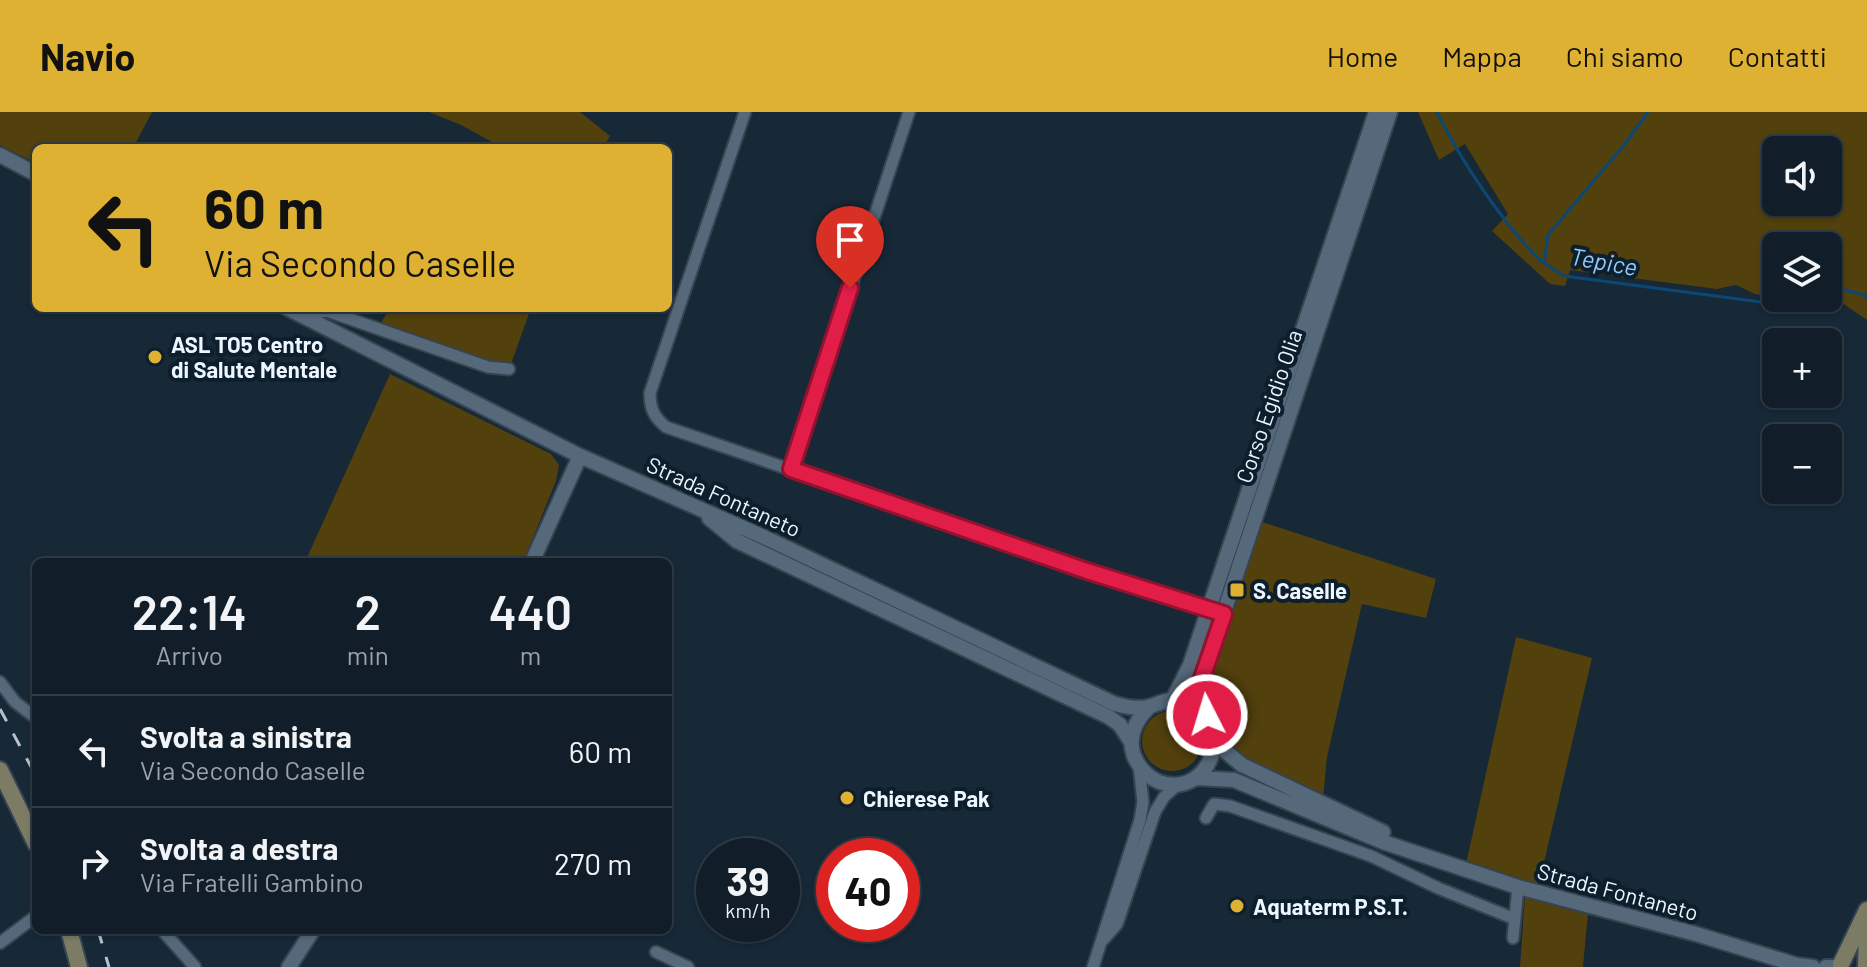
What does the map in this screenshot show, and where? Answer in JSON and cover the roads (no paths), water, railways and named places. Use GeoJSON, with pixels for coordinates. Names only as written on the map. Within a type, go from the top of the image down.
{"type":"FeatureCollection","features":[{"type":"Feature","properties":{"kind":"main road"},"geometry":{"type":"LineString","coordinates":[[0,770],[32,836]]}},
{"type":"Feature","properties":{"kind":"main road"},"geometry":{"type":"LineString","coordinates":[[1834,966],[1867,910]]}},
{"type":"Feature","properties":{"kind":"main road"},"geometry":{"type":"LineString","coordinates":[[1834,966],[1854,963],[1865,967],[1867,931]]}},
{"type":"Feature","properties":{"kind":"main road"},"geometry":{"type":"LineString","coordinates":[[70,934],[79,967]]}},
{"type":"Feature","properties":{"kind":"street"},"geometry":{"type":"LineString","coordinates":[[745,112],[650,393],[652,413],[666,427],[1224,614]]}},
{"type":"Feature","properties":{"kind":"street"},"geometry":{"type":"LineString","coordinates":[[791,469],[909,112]]}},
{"type":"Feature","properties":{"kind":"street","name":"Corso Egidio Olia"},"geometry":{"type":"LineString","coordinates":[[1207,715],[1201,681],[1390,112]]}},
{"type":"Feature","properties":{"kind":"street","name":"Corso Egidio Olia"},"geometry":{"type":"LineString","coordinates":[[1173,699],[1190,665],[1268,437],[1371,116]]}},
{"type":"Feature","properties":{"kind":"street"},"geometry":{"type":"LineString","coordinates":[[0,155],[32,172]]}},
{"type":"Feature","properties":{"kind":"street","name":"Strada Fontaneto"},"geometry":{"type":"LineString","coordinates":[[296,312],[580,456],[701,509],[1115,704],[1149,707],[1173,699]]}},
{"type":"Feature","properties":{"kind":"street"},"geometry":{"type":"LineString","coordinates":[[330,312],[488,367],[509,369]]}},
{"type":"Feature","properties":{"kind":"street"},"geometry":{"type":"LineString","coordinates":[[534,558],[580,456]]}},
{"type":"Feature","properties":{"kind":"street"},"geometry":{"type":"LineString","coordinates":[[701,509],[737,541],[1109,717],[1120,725],[1131,742],[1139,766],[1143,802],[1093,967]]}},
{"type":"Feature","properties":{"kind":"street"},"geometry":{"type":"LineString","coordinates":[[0,682],[15,702],[32,715]]}},
{"type":"Feature","properties":{"kind":"street"},"geometry":{"type":"LineString","coordinates":[[1173,699],[1185,701],[1207,715],[1225,751],[1242,765],[1429,857]]}},
{"type":"Feature","properties":{"kind":"street"},"geometry":{"type":"LineString","coordinates":[[1131,742],[1133,728],[1149,707]]}},
{"type":"Feature","properties":{"kind":"street"},"geometry":{"type":"LineString","coordinates":[[1197,778],[1213,758],[1215,732]]}},
{"type":"Feature","properties":{"kind":"street"},"geometry":{"type":"LineString","coordinates":[[1139,766],[1156,781],[1178,784],[1197,778],[1234,780],[1383,842],[1429,857]]}},
{"type":"Feature","properties":{"kind":"street"},"geometry":{"type":"LineString","coordinates":[[1100,943],[1117,924],[1155,812],[1164,797],[1178,784]]}},
{"type":"Feature","properties":{"kind":"street"},"geometry":{"type":"LineString","coordinates":[[1206,818],[1214,804],[1230,806],[1371,856],[1438,888],[1515,919]]}},
{"type":"Feature","properties":{"kind":"street","name":"Strada Fontaneto"},"geometry":{"type":"LineString","coordinates":[[1429,857],[1518,887],[1696,934],[1798,966],[1813,967]]}},
{"type":"Feature","properties":{"kind":"street"},"geometry":{"type":"LineString","coordinates":[[1513,938],[1518,887]]}},
{"type":"Feature","properties":{"kind":"street"},"geometry":{"type":"LineString","coordinates":[[0,943],[32,919]]}},
{"type":"Feature","properties":{"kind":"street"},"geometry":{"type":"LineString","coordinates":[[166,934],[195,967]]}},
{"type":"Feature","properties":{"kind":"street"},"geometry":{"type":"LineString","coordinates":[[289,967],[310,934]]}},
{"type":"Feature","properties":{"kind":"street"},"geometry":{"type":"LineString","coordinates":[[656,952],[688,967]]}},
{"type":"Feature","properties":{"kind":"waterway"},"geometry":{"type":"LineString","coordinates":[[1437,112],[1484,191],[1542,262]]}},
{"type":"Feature","properties":{"kind":"waterway","name":"Tepice"},"geometry":{"type":"LineString","coordinates":[[1648,112],[1548,235],[1544,263],[1564,276],[1762,302]]}},
{"type":"Feature","properties":{"kind":"waterway","name":"Tepice"},"geometry":{"type":"LineString","coordinates":[[1842,289],[1867,298]]}},
{"type":"Feature","properties":{"kind":"railway"},"geometry":{"type":"LineString","coordinates":[[0,709],[32,769]]}},
{"type":"Feature","properties":{"kind":"railway"},"geometry":{"type":"LineString","coordinates":[[99,934],[109,967]]}},
{"type":"Feature","properties":{"kind":"place","name":"ASL TO5 Centro di Salute Mentale"},"geometry":{"type":"Point","coordinates":[155,357]}},
{"type":"Feature","properties":{"kind":"place","name":"S. Caselle"},"geometry":{"type":"Point","coordinates":[1237,590]}},
{"type":"Feature","properties":{"kind":"place","name":"Chierese Pak"},"geometry":{"type":"Point","coordinates":[847,798]}},
{"type":"Feature","properties":{"kind":"place","name":"Aquaterm P.S.T."},"geometry":{"type":"Point","coordinates":[1237,906]}}]}
